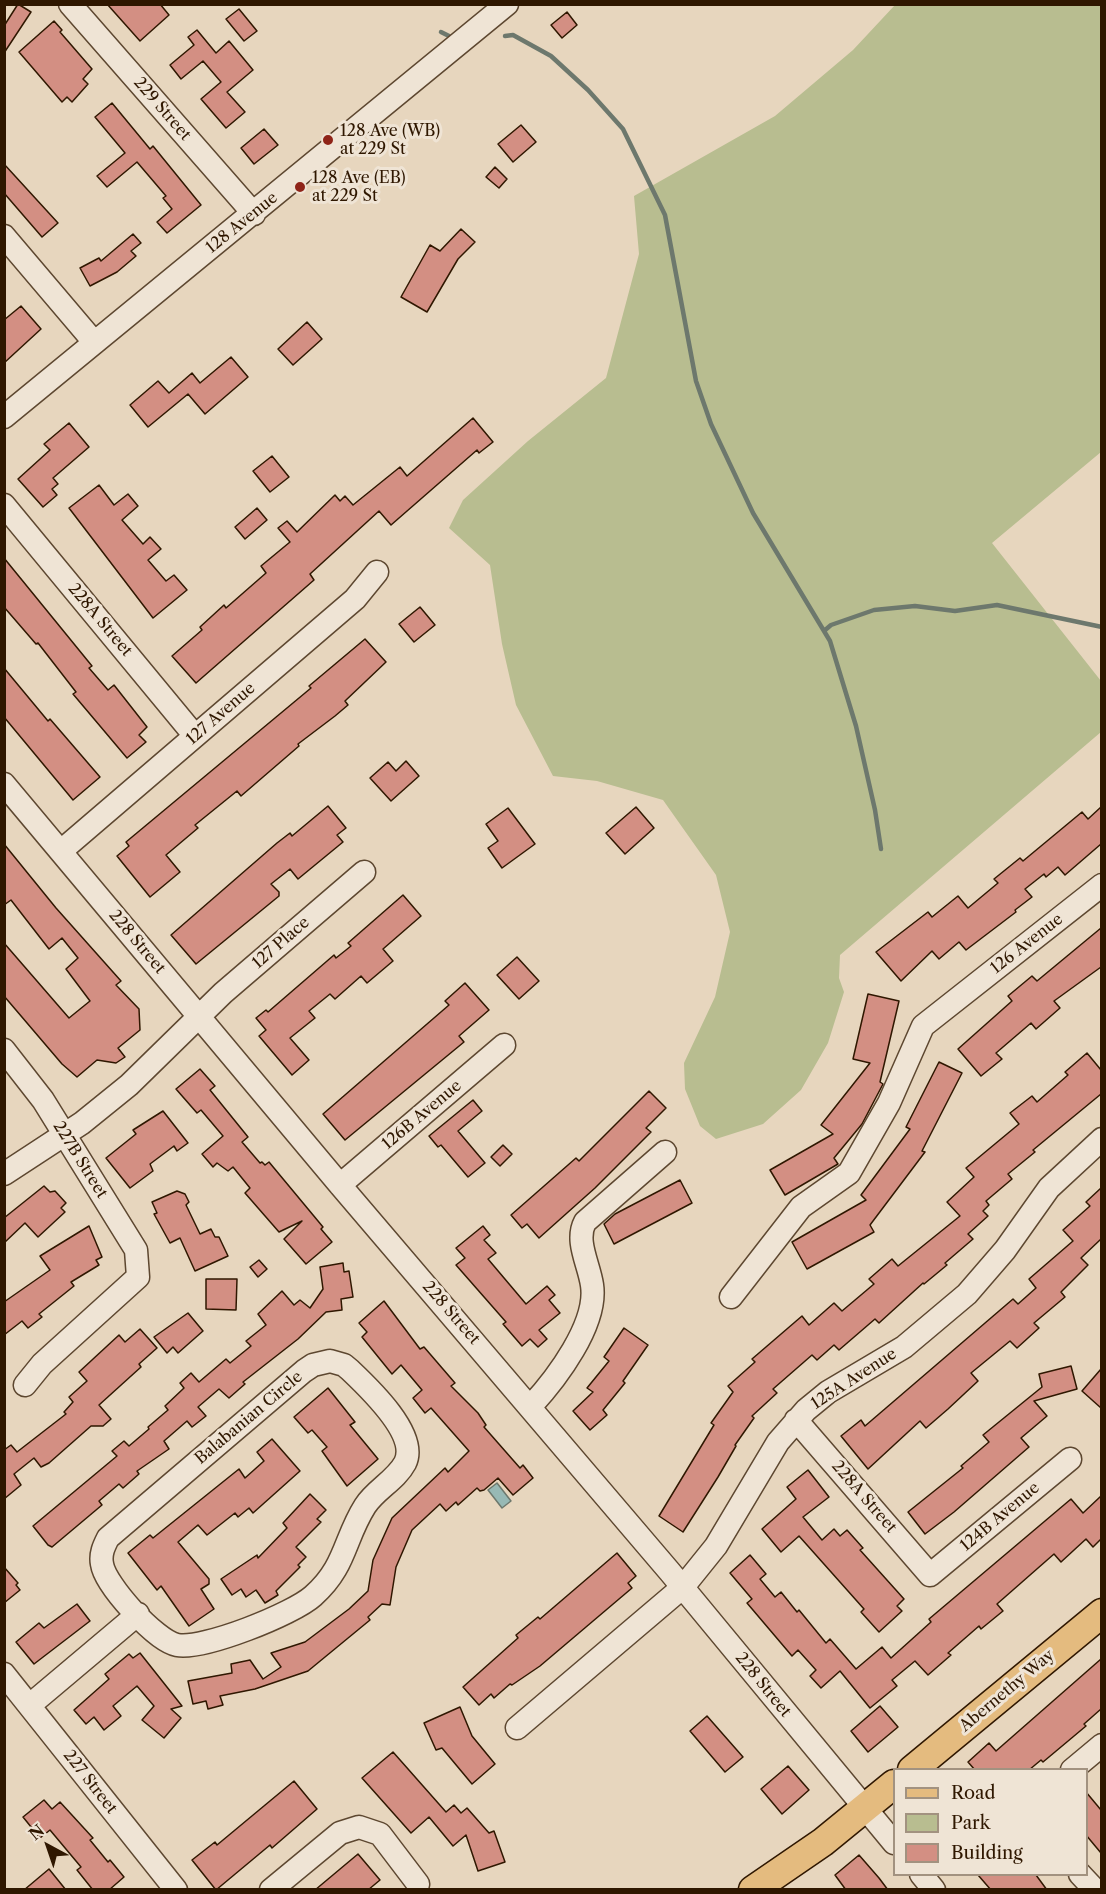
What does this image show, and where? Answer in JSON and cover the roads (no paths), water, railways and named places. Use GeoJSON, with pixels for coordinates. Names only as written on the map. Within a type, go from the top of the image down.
{"type":"FeatureCollection","features":[{"type":"Feature","properties":{"kind":"main road","name":"Abernethy Way"},"geometry":{"type":"LineString","coordinates":[[914,1768],[1101,1613]]}},
{"type":"Feature","properties":{"kind":"main road"},"geometry":{"type":"LineString","coordinates":[[753,1890],[824,1842],[893,1785]]}},
{"type":"Feature","properties":{"kind":"street","name":"229 Street"},"geometry":{"type":"LineString","coordinates":[[70,4],[254,214]]}},
{"type":"Feature","properties":{"kind":"street","name":"128 Avenue"},"geometry":{"type":"LineString","coordinates":[[4,417],[506,5]]}},
{"type":"Feature","properties":{"kind":"street"},"geometry":{"type":"LineString","coordinates":[[4,236],[94,342]]}},
{"type":"Feature","properties":{"kind":"street","name":"228A Street"},"geometry":{"type":"LineString","coordinates":[[4,505],[195,736]]}},
{"type":"Feature","properties":{"kind":"street","name":"127 Avenue"},"geometry":{"type":"LineString","coordinates":[[61,851],[355,599],[377,572]]}},
{"type":"Feature","properties":{"kind":"street","name":"228 Street"},"geometry":{"type":"LineString","coordinates":[[4,784],[340,1185],[531,1406],[893,1842]]}},
{"type":"Feature","properties":{"kind":"street","name":"127 Place"},"geometry":{"type":"LineString","coordinates":[[201,1017],[223,993],[364,872]]}},
{"type":"Feature","properties":{"kind":"street","name":"126 Avenue"},"geometry":{"type":"LineString","coordinates":[[731,1297],[801,1207],[849,1173],[889,1103],[920,1030],[1101,885]]}},
{"type":"Feature","properties":{"kind":"street"},"geometry":{"type":"LineString","coordinates":[[4,1174],[65,1134],[129,1085],[201,1017]]}},
{"type":"Feature","properties":{"kind":"street","name":"126B Avenue"},"geometry":{"type":"LineString","coordinates":[[340,1185],[504,1045]]}},
{"type":"Feature","properties":{"kind":"street","name":"227B Street"},"geometry":{"type":"LineString","coordinates":[[4,1050],[31,1083],[65,1134],[136,1250],[138,1277],[42,1364],[25,1385]]}},
{"type":"Feature","properties":{"kind":"street","name":"125A Avenue"},"geometry":{"type":"LineString","coordinates":[[517,1728],[683,1587],[716,1546],[778,1442],[796,1420],[828,1392],[904,1347],[967,1294],[1005,1251],[1049,1188],[1101,1139]]}},
{"type":"Feature","properties":{"kind":"street"},"geometry":{"type":"LineString","coordinates":[[531,1406],[557,1375],[591,1315],[593,1287],[580,1237],[585,1221],[665,1152]]}},
{"type":"Feature","properties":{"kind":"street","name":"Balabanian Circle"},"geometry":{"type":"LineString","coordinates":[[330,1361],[344,1365],[350,1370],[398,1424],[408,1444],[408,1454],[399,1471],[365,1505],[345,1554],[332,1577],[312,1598],[284,1615],[189,1646],[163,1638],[138,1614],[105,1575],[102,1554],[108,1538],[304,1371],[313,1365],[330,1361]]}},
{"type":"Feature","properties":{"kind":"street","name":"228A Street"},"geometry":{"type":"LineString","coordinates":[[796,1420],[930,1575]]}},
{"type":"Feature","properties":{"kind":"street","name":"124B Avenue"},"geometry":{"type":"LineString","coordinates":[[930,1575],[1070,1459]]}},
{"type":"Feature","properties":{"kind":"street"},"geometry":{"type":"LineString","coordinates":[[30,1705],[138,1614]]}},
{"type":"Feature","properties":{"kind":"street","name":"227 Street"},"geometry":{"type":"LineString","coordinates":[[4,1674],[30,1705],[166,1886]]}},
{"type":"Feature","properties":{"kind":"street"},"geometry":{"type":"LineString","coordinates":[[1074,1768],[1101,1745]]}},
{"type":"Feature","properties":{"kind":"street"},"geometry":{"type":"LineString","coordinates":[[271,1890],[340,1833],[359,1827],[380,1834],[418,1884]]}},
{"type":"Feature","properties":{"kind":"street"},"geometry":{"type":"LineString","coordinates":[[922,1876],[934,1890]]}},
{"type":"Feature","properties":{"kind":"street"},"geometry":{"type":"LineString","coordinates":[[1081,1876],[1095,1890]]}},
{"type":"Feature","properties":{"kind":"water"},"geometry":{"type":"Polygon","coordinates":[[[497,1483],[511,1501],[502,1508],[488,1490],[497,1483]]]}},
{"type":"Feature","properties":{"kind":"waterway"},"geometry":{"type":"LineString","coordinates":[[441,32],[449,36]]}},
{"type":"Feature","properties":{"kind":"waterway"},"geometry":{"type":"LineString","coordinates":[[505,36],[513,35],[551,56],[588,90],[623,129],[665,215],[696,381],[711,424],[753,513],[830,641],[856,726],[875,810],[881,849]]}},
{"type":"Feature","properties":{"kind":"waterway"},"geometry":{"type":"LineString","coordinates":[[824,631],[831,625],[874,610],[915,606],[955,611],[997,605],[1102,627]]}},
{"type":"Feature","properties":{"kind":"place","name":"128 Ave (WB) at 229 St"},"geometry":{"type":"Point","coordinates":[328,140]}},
{"type":"Feature","properties":{"kind":"place","name":"128 Ave (EB) at 229 St"},"geometry":{"type":"Point","coordinates":[300,187]}}]}
